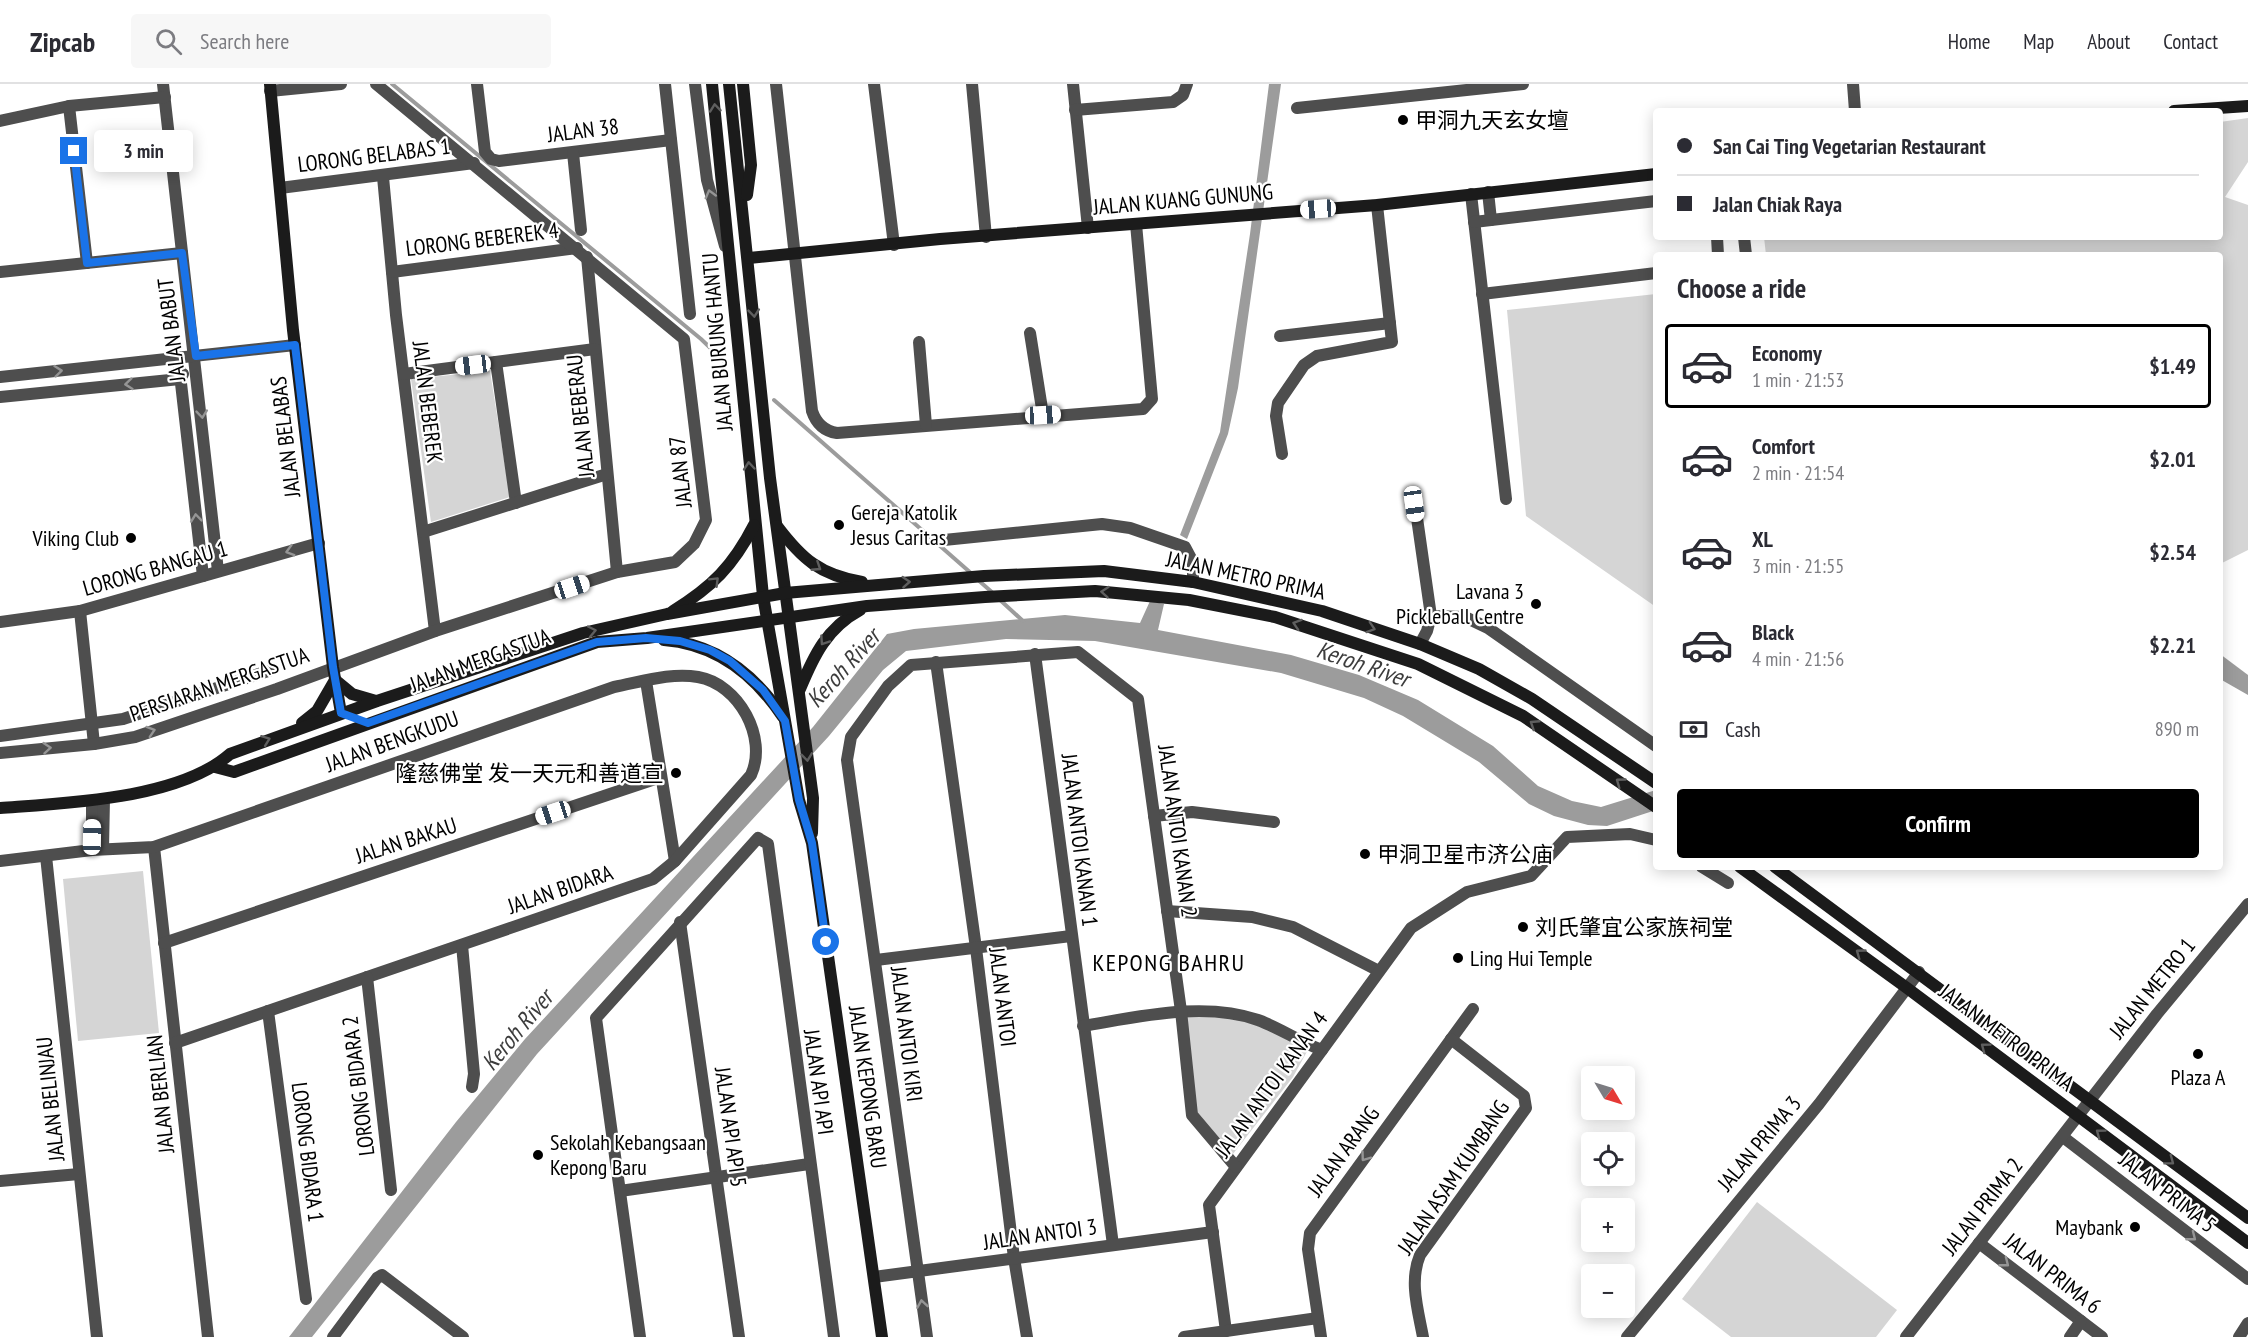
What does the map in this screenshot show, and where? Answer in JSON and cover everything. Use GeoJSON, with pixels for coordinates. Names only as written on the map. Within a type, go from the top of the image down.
{"type":"FeatureCollection","features":[{"type":"Feature","properties":{"kind":"main road","name":"JALAN BURUNG HANTU"},"geometry":{"type":"LineString","coordinates":[[712,84],[754,524],[767,619]]}},
{"type":"Feature","properties":{"kind":"main road","name":"JALAN BURUNG HANTU"},"geometry":{"type":"LineString","coordinates":[[729,84],[745,217],[776,525],[789,616]]}},
{"type":"Feature","properties":{"kind":"main road"},"geometry":{"type":"LineString","coordinates":[[743,84],[751,165],[745,217]]}},
{"type":"Feature","properties":{"kind":"main road","name":"JALAN BELABAS"},"geometry":{"type":"LineString","coordinates":[[270,88],[295,345],[334,673],[341,713]]}},
{"type":"Feature","properties":{"kind":"main road"},"geometry":{"type":"LineString","coordinates":[[2218,108],[2248,106]]}},
{"type":"Feature","properties":{"kind":"main road","name":"JALAN KUANG GUNUNG"},"geometry":{"type":"LineString","coordinates":[[749,258],[1248,214],[1377,205],[1653,174]]}},
{"type":"Feature","properties":{"kind":"main road"},"geometry":{"type":"LineString","coordinates":[[667,614],[706,590],[721,575],[731,564],[754,524]]}},
{"type":"Feature","properties":{"kind":"main road"},"geometry":{"type":"LineString","coordinates":[[776,525],[791,545],[821,570],[834,576],[876,584]]}},
{"type":"Feature","properties":{"kind":"main road","name":"JALAN METRO PRIMA"},"geometry":{"type":"LineString","coordinates":[[763,596],[984,576],[1104,571],[1192,582],[1322,611],[1420,644],[1479,669],[1594,740],[1653,781]]}},
{"type":"Feature","properties":{"kind":"main road","name":"JALAN METRO PRIMA"},"geometry":{"type":"LineString","coordinates":[[767,619],[867,606],[1001,596],[1106,592],[1189,600],[1275,617],[1418,664],[1522,716],[1653,805]]}},
{"type":"Feature","properties":{"kind":"main road","name":"JALAN MERGASTUA"},"geometry":{"type":"LineString","coordinates":[[0,808],[98,800],[141,792],[215,767],[231,754],[341,713],[583,633],[763,596]]}},
{"type":"Feature","properties":{"kind":"main road"},"geometry":{"type":"LineString","coordinates":[[799,692],[814,657],[829,633],[841,621],[867,606]]}},
{"type":"Feature","properties":{"kind":"main road","name":"JALAN KEPONG BARU"},"geometry":{"type":"LineString","coordinates":[[789,616],[813,798],[812,843]]}},
{"type":"Feature","properties":{"kind":"main road","name":"JALAN MERGASTUA"},"geometry":{"type":"LineString","coordinates":[[215,767],[234,772],[309,743],[597,642],[646,638],[767,619]]}},
{"type":"Feature","properties":{"kind":"main road","name":"JALAN KEPONG BARU"},"geometry":{"type":"LineString","coordinates":[[767,619],[799,800],[812,843],[882,1337]]}},
{"type":"Feature","properties":{"kind":"main road"},"geometry":{"type":"LineString","coordinates":[[646,638],[693,644],[730,661],[763,690],[786,724]]}},
{"type":"Feature","properties":{"kind":"main road"},"geometry":{"type":"LineString","coordinates":[[289,732],[317,711],[334,673],[352,694],[377,701]]}},
{"type":"Feature","properties":{"kind":"main road"},"geometry":{"type":"LineString","coordinates":[[309,743],[332,726],[341,713],[368,723]]}},
{"type":"Feature","properties":{"kind":"main road","name":"JALAN METRO PRIMA"},"geometry":{"type":"LineString","coordinates":[[1744,870],[1907,988],[2248,1243]]}},
{"type":"Feature","properties":{"kind":"main road","name":"JALAN METRO PRIMA"},"geometry":{"type":"LineString","coordinates":[[1779,870],[2248,1218]]}},
{"type":"Feature","properties":{"kind":"street"},"geometry":{"type":"LineString","coordinates":[[270,88],[341,84]]}},
{"type":"Feature","properties":{"kind":"street","name":"JALAN 87"},"geometry":{"type":"LineString","coordinates":[[376,84],[587,256],[684,339],[706,520],[694,544],[675,561],[617,572]]}},
{"type":"Feature","properties":{"kind":"street","name":"JALAN 38"},"geometry":{"type":"LineString","coordinates":[[477,84],[485,152],[491,159],[499,161],[671,140]]}},
{"type":"Feature","properties":{"kind":"street"},"geometry":{"type":"LineString","coordinates":[[665,84],[690,314]]}},
{"type":"Feature","properties":{"kind":"street"},"geometry":{"type":"LineString","coordinates":[[695,84],[706,180],[731,270]]}},
{"type":"Feature","properties":{"kind":"street"},"geometry":{"type":"LineString","coordinates":[[776,84],[815,419],[827,430],[837,433],[1043,415],[1143,409],[1152,399],[1136,224]]}},
{"type":"Feature","properties":{"kind":"street"},"geometry":{"type":"LineString","coordinates":[[874,84],[894,245]]}},
{"type":"Feature","properties":{"kind":"street"},"geometry":{"type":"LineString","coordinates":[[972,84],[986,237]]}},
{"type":"Feature","properties":{"kind":"street"},"geometry":{"type":"LineString","coordinates":[[1073,84],[1088,228]]}},
{"type":"Feature","properties":{"kind":"street"},"geometry":{"type":"LineString","coordinates":[[1075,110],[1173,102],[1183,95],[1187,84]]}},
{"type":"Feature","properties":{"kind":"street"},"geometry":{"type":"LineString","coordinates":[[1297,108],[1523,84]]}},
{"type":"Feature","properties":{"kind":"street"},"geometry":{"type":"LineString","coordinates":[[1853,84],[1855,108]]}},
{"type":"Feature","properties":{"kind":"street"},"geometry":{"type":"LineString","coordinates":[[0,121],[69,106],[164,90]]}},
{"type":"Feature","properties":{"kind":"street","name":"JALAN BABUT"},"geometry":{"type":"LineString","coordinates":[[164,90],[196,356],[218,572]]}},
{"type":"Feature","properties":{"kind":"street"},"geometry":{"type":"LineString","coordinates":[[69,106],[87,263]]}},
{"type":"Feature","properties":{"kind":"street"},"geometry":{"type":"LineString","coordinates":[[573,153],[580,230]]}},
{"type":"Feature","properties":{"kind":"street","name":"LORONG BELABAS 1"},"geometry":{"type":"LineString","coordinates":[[280,188],[383,177],[474,163]]}},
{"type":"Feature","properties":{"kind":"street","name":"JALAN BEBEREK"},"geometry":{"type":"LineString","coordinates":[[383,177],[392,272],[435,631]]}},
{"type":"Feature","properties":{"kind":"street"},"geometry":{"type":"LineString","coordinates":[[1488,192],[1491,220]]}},
{"type":"Feature","properties":{"kind":"street"},"geometry":{"type":"LineString","coordinates":[[1471,194],[1506,499]]}},
{"type":"Feature","properties":{"kind":"street"},"geometry":{"type":"LineString","coordinates":[[1474,222],[1653,201]]}},
{"type":"Feature","properties":{"kind":"street"},"geometry":{"type":"LineString","coordinates":[[1282,454],[1276,416],[1278,403],[1304,365],[1317,356],[1392,342],[1377,205]]}},
{"type":"Feature","properties":{"kind":"street","name":"LORONG BEBEREK 4"},"geometry":{"type":"LineString","coordinates":[[392,272],[577,248]]}},
{"type":"Feature","properties":{"kind":"street"},"geometry":{"type":"LineString","coordinates":[[0,272],[182,253]]}},
{"type":"Feature","properties":{"kind":"street","name":"JALAN BEBERAU"},"geometry":{"type":"LineString","coordinates":[[587,256],[617,572]]}},
{"type":"Feature","properties":{"kind":"street"},"geometry":{"type":"LineString","coordinates":[[1482,294],[1653,273]]}},
{"type":"Feature","properties":{"kind":"street"},"geometry":{"type":"LineString","coordinates":[[1280,336],[1390,324]]}},
{"type":"Feature","properties":{"kind":"street"},"geometry":{"type":"LineString","coordinates":[[1030,333],[1043,415]]}},
{"type":"Feature","properties":{"kind":"street"},"geometry":{"type":"LineString","coordinates":[[919,342],[926,425]]}},
{"type":"Feature","properties":{"kind":"street"},"geometry":{"type":"LineString","coordinates":[[0,377],[295,345]]}},
{"type":"Feature","properties":{"kind":"street"},"geometry":{"type":"LineString","coordinates":[[404,374],[595,349]]}},
{"type":"Feature","properties":{"kind":"street"},"geometry":{"type":"LineString","coordinates":[[0,397],[180,379],[196,356]]}},
{"type":"Feature","properties":{"kind":"street","name":"JALAN BABUT"},"geometry":{"type":"LineString","coordinates":[[178,357],[203,576]]}},
{"type":"Feature","properties":{"kind":"street"},"geometry":{"type":"LineString","coordinates":[[496,362],[516,503]]}},
{"type":"Feature","properties":{"kind":"street"},"geometry":{"type":"LineString","coordinates":[[423,532],[607,474]]}},
{"type":"Feature","properties":{"kind":"street"},"geometry":{"type":"LineString","coordinates":[[1414,504],[1431,616],[1428,632],[1420,644]]}},
{"type":"Feature","properties":{"kind":"street"},"geometry":{"type":"LineString","coordinates":[[944,540],[1102,524],[1119,525],[1185,547],[1193,562],[1192,582]]}},
{"type":"Feature","properties":{"kind":"street","name":"LORONG BANGAU 1"},"geometry":{"type":"LineString","coordinates":[[0,622],[80,611],[319,543]]}},
{"type":"Feature","properties":{"kind":"street","name":"PERSIARAN MERGASTUA"},"geometry":{"type":"LineString","coordinates":[[0,753],[94,744],[135,736],[277,689],[334,673],[435,631],[617,572]]}},
{"type":"Feature","properties":{"kind":"street"},"geometry":{"type":"LineString","coordinates":[[80,611],[94,744]]}},
{"type":"Feature","properties":{"kind":"street"},"geometry":{"type":"LineString","coordinates":[[1431,616],[1465,617],[1488,628],[1653,744]]}},
{"type":"Feature","properties":{"kind":"street","name":"JALAN ANTOI KANAN 2"},"geometry":{"type":"LineString","coordinates":[[1035,654],[1078,652],[1138,699],[1181,1011],[1192,1115],[1236,1167]]}},
{"type":"Feature","properties":{"kind":"street"},"geometry":{"type":"LineString","coordinates":[[936,662],[1035,654]]}},
{"type":"Feature","properties":{"kind":"street","name":"JALAN ANTOI KANAN 1"},"geometry":{"type":"LineString","coordinates":[[1035,654],[1113,1245]]}},
{"type":"Feature","properties":{"kind":"street","name":"JALAN ANTOI KIRI"},"geometry":{"type":"LineString","coordinates":[[927,1337],[847,760],[851,737],[888,686],[911,665],[936,662]]}},
{"type":"Feature","properties":{"kind":"street","name":"JALAN ANTOI"},"geometry":{"type":"LineString","coordinates":[[936,662],[976,948],[1014,1258],[1027,1337]]}},
{"type":"Feature","properties":{"kind":"street"},"geometry":{"type":"LineString","coordinates":[[0,736],[92,724],[147,713],[274,669]]}},
{"type":"Feature","properties":{"kind":"street","name":"JALAN BIDARA"},"geometry":{"type":"LineString","coordinates":[[175,1043],[653,879],[675,861],[752,776],[757,763],[755,736],[751,723],[735,700],[709,681],[697,677],[646,681]]}},
{"type":"Feature","properties":{"kind":"street"},"geometry":{"type":"LineString","coordinates":[[646,681],[675,861]]}},
{"type":"Feature","properties":{"kind":"street","name":"JALAN BENGKUDU"},"geometry":{"type":"LineString","coordinates":[[0,861],[98,850],[154,847],[297,799],[468,735],[614,687],[646,681]]}},
{"type":"Feature","properties":{"kind":"street","name":"JALAN BAKAU"},"geometry":{"type":"LineString","coordinates":[[164,943],[662,777]]}},
{"type":"Feature","properties":{"kind":"street"},"geometry":{"type":"LineString","coordinates":[[98,800],[98,850]]}},
{"type":"Feature","properties":{"kind":"street"},"geometry":{"type":"LineString","coordinates":[[1155,816],[1192,812],[1274,822]]}},
{"type":"Feature","properties":{"kind":"street","name":"JALAN ANTOI KANAN 4"},"geometry":{"type":"LineString","coordinates":[[1226,1331],[1209,1205],[1411,928],[1467,892],[1531,876],[1567,837],[1630,834],[1653,839]]}},
{"type":"Feature","properties":{"kind":"street","name":"JALAN API API"},"geometry":{"type":"LineString","coordinates":[[680,922],[758,838],[768,844],[809,1164],[834,1337]]}},
{"type":"Feature","properties":{"kind":"street","name":"JALAN BERLIAN"},"geometry":{"type":"LineString","coordinates":[[154,847],[208,1337]]}},
{"type":"Feature","properties":{"kind":"street","name":"JALAN BELINJAU"},"geometry":{"type":"LineString","coordinates":[[46,856],[97,1337]]}},
{"type":"Feature","properties":{"kind":"street"},"geometry":{"type":"LineString","coordinates":[[1707,870],[1728,883]]}},
{"type":"Feature","properties":{"kind":"street","name":"JALAN METRO 1"},"geometry":{"type":"LineString","coordinates":[[2091,1100],[2248,904]]}},
{"type":"Feature","properties":{"kind":"street"},"geometry":{"type":"LineString","coordinates":[[1167,911],[1252,917],[1293,927],[1379,971]]}},
{"type":"Feature","properties":{"kind":"street"},"geometry":{"type":"LineString","coordinates":[[640,1337],[596,1022],[598,1013],[680,922]]}},
{"type":"Feature","properties":{"kind":"street","name":"JALAN API API 5"},"geometry":{"type":"LineString","coordinates":[[680,922],[739,1337]]}},
{"type":"Feature","properties":{"kind":"street"},"geometry":{"type":"LineString","coordinates":[[876,960],[1071,936]]}},
{"type":"Feature","properties":{"kind":"street"},"geometry":{"type":"LineString","coordinates":[[462,945],[474,1074],[472,1087]]}},
{"type":"Feature","properties":{"kind":"street","name":"JALAN PRIMA 3"},"geometry":{"type":"LineString","coordinates":[[1627,1337],[1819,1104],[1919,972]]}},
{"type":"Feature","properties":{"kind":"street","name":"LORONG BIDARA 2"},"geometry":{"type":"LineString","coordinates":[[367,977],[391,1190]]}},
{"type":"Feature","properties":{"kind":"street","name":"JALAN ARANG"},"geometry":{"type":"LineString","coordinates":[[1321,1337],[1308,1249],[1310,1233],[1473,1009]]}},
{"type":"Feature","properties":{"kind":"street","name":"LORONG BIDARA 1"},"geometry":{"type":"LineString","coordinates":[[268,1011],[306,1299]]}},
{"type":"Feature","properties":{"kind":"street"},"geometry":{"type":"LineString","coordinates":[[1083,1026],[1181,1011],[1243,1016],[1260,1020],[1322,1050]]}},
{"type":"Feature","properties":{"kind":"street","name":"JALAN ASAM KUMBANG"},"geometry":{"type":"LineString","coordinates":[[1423,1337],[1414,1284],[1414,1268],[1420,1255],[1526,1108],[1524,1096],[1451,1039]]}},
{"type":"Feature","properties":{"kind":"street","name":"JALAN PRIMA 2"},"geometry":{"type":"LineString","coordinates":[[1906,1337],[2091,1100]]}},
{"type":"Feature","properties":{"kind":"street","name":"JALAN PRIMA 5"},"geometry":{"type":"LineString","coordinates":[[2063,1137],[2248,1280]]}},
{"type":"Feature","properties":{"kind":"street"},"geometry":{"type":"LineString","coordinates":[[620,1191],[809,1164]]}},
{"type":"Feature","properties":{"kind":"street"},"geometry":{"type":"LineString","coordinates":[[0,1181],[79,1174]]}},
{"type":"Feature","properties":{"kind":"street","name":"JALAN ANTOI 3"},"geometry":{"type":"LineString","coordinates":[[874,1277],[1213,1232]]}},
{"type":"Feature","properties":{"kind":"street","name":"JALAN PRIMA 6"},"geometry":{"type":"LineString","coordinates":[[1979,1243],[2102,1337]]}},
{"type":"Feature","properties":{"kind":"street"},"geometry":{"type":"LineString","coordinates":[[333,1337],[377,1278],[382,1275],[463,1337]]}},
{"type":"Feature","properties":{"kind":"street"},"geometry":{"type":"LineString","coordinates":[[1184,1337],[1318,1318]]}},
{"type":"Feature","properties":{"kind":"street"},"geometry":{"type":"LineString","coordinates":[[2070,1337],[2081,1322]]}},
{"type":"Feature","properties":{"kind":"street"},"geometry":{"type":"LineString","coordinates":[[2239,1337],[2248,1323]]}},
{"type":"Feature","properties":{"kind":"shaded area"},"geometry":{"type":"Polygon","coordinates":[[[1269,84],[1281,84],[1238,388],[1228,434],[1187,539],[1180,535],[1220,432],[1250,234],[1269,84]]]}},
{"type":"Feature","properties":{"kind":"shaded area"},"geometry":{"type":"Polygon","coordinates":[[[2248,118],[2248,162],[2225,197],[2248,205],[2248,550],[2223,562],[2223,252],[1766,252],[1764,240],[2223,240],[2223,122],[2248,118]]]}},
{"type":"Feature","properties":{"kind":"shaded area"},"geometry":{"type":"Polygon","coordinates":[[[1653,294],[1653,605],[1526,516],[1507,310],[1653,294]]]}},
{"type":"Feature","properties":{"kind":"shaded area"},"geometry":{"type":"Polygon","coordinates":[[[490,371],[510,497],[431,522],[411,379],[490,371]]]}},
{"type":"Feature","properties":{"kind":"shaded area"},"geometry":{"type":"Polygon","coordinates":[[[1150,601],[1164,604],[1158,630],[1291,655],[1359,675],[1418,700],[1493,746],[1538,786],[1572,801],[1601,807],[1653,791],[1653,811],[1607,826],[1588,825],[1554,816],[1529,804],[1479,762],[1403,716],[1364,698],[1281,673],[1095,641],[1006,639],[906,651],[883,670],[829,736],[537,1054],[312,1337],[289,1337],[456,1122],[525,1039],[813,727],[887,634],[914,629],[1065,615],[1140,623],[1150,601]]]}},
{"type":"Feature","properties":{"kind":"shaded area"},"geometry":{"type":"Polygon","coordinates":[[[2223,656],[2248,675],[2248,695],[2223,681],[2223,656]]]}},
{"type":"Feature","properties":{"kind":"shaded area"},"geometry":{"type":"Polygon","coordinates":[[[143,871],[159,1033],[78,1041],[63,879],[143,871]]]}},
{"type":"Feature","properties":{"kind":"shaded area"},"geometry":{"type":"Polygon","coordinates":[[[1181,1011],[1243,1016],[1310,1046],[1293,1077],[1229,1159],[1192,1115],[1181,1011]]]}},
{"type":"Feature","properties":{"kind":"shaded area"},"geometry":{"type":"Polygon","coordinates":[[[1757,1202],[1897,1310],[1876,1337],[1731,1337],[1682,1299],[1757,1202]]]}},
{"type":"Feature","properties":{"kind":"waterway"},"geometry":{"type":"LineString","coordinates":[[392,84],[701,339],[726,363]]}},
{"type":"Feature","properties":{"kind":"waterway"},"geometry":{"type":"LineString","coordinates":[[774,400],[972,574]]}},
{"type":"Feature","properties":{"kind":"waterway"},"geometry":{"type":"LineString","coordinates":[[977,579],[994,594]]}},
{"type":"Feature","properties":{"kind":"waterway"},"geometry":{"type":"LineString","coordinates":[[999,599],[1023,621]]}},
{"type":"Feature","properties":{"kind":"place","name":"甲洞九天玄女壇"},"geometry":{"type":"Point","coordinates":[1403,120]}},
{"type":"Feature","properties":{"kind":"place","name":"Gereja Katolik Jesus Caritas"},"geometry":{"type":"Point","coordinates":[839,525]}},
{"type":"Feature","properties":{"kind":"place","name":"Viking Club"},"geometry":{"type":"Point","coordinates":[131,538]}},
{"type":"Feature","properties":{"kind":"place","name":"Lavana 3 Pickleball Centre"},"geometry":{"type":"Point","coordinates":[1536,604]}},
{"type":"Feature","properties":{"kind":"place","name":"隆慈佛堂 发一天元和善道宣"},"geometry":{"type":"Point","coordinates":[676,773]}},
{"type":"Feature","properties":{"kind":"place","name":"甲洞卫星市济公庙"},"geometry":{"type":"Point","coordinates":[1365,854]}},
{"type":"Feature","properties":{"kind":"place","name":"刘氏肇宜公家族祠堂"},"geometry":{"type":"Point","coordinates":[1523,927]}},
{"type":"Feature","properties":{"kind":"place","name":"Ling Hui Temple"},"geometry":{"type":"Point","coordinates":[1458,958]}},
{"type":"Feature","properties":{"kind":"place","name":"Plaza A"},"geometry":{"type":"Point","coordinates":[2198,1054]}},
{"type":"Feature","properties":{"kind":"place","name":"Sekolah Kebangsaan Kepong Baru"},"geometry":{"type":"Point","coordinates":[538,1155]}},
{"type":"Feature","properties":{"kind":"place","name":"Maybank"},"geometry":{"type":"Point","coordinates":[2135,1227]}},
{"type":"Feature","properties":{"kind":"district","name":"KEPONG BAHRU"},"geometry":{"type":"Point","coordinates":[1169,962]}},
{"type":"Feature","properties":{"kind":"route"},"geometry":{"type":"LineString","coordinates":[[74,151],[87,263],[182,253],[196,356],[295,345],[333,667],[341,713],[357,721],[368,723],[597,642],[646,638],[680,641],[710,650],[730,661],[763,690],[785,721],[799,800],[812,843],[826,942]]}},
{"type":"Feature","properties":{"kind":"water label","name":"Keroh River"},"geometry":{"type":"Point","coordinates":[1363,664]}},
{"type":"Feature","properties":{"kind":"water label","name":"Keroh River"},"geometry":{"type":"Point","coordinates":[843,668]}},
{"type":"Feature","properties":{"kind":"water label","name":"Keroh River"},"geometry":{"type":"Point","coordinates":[517,1030]}}]}
